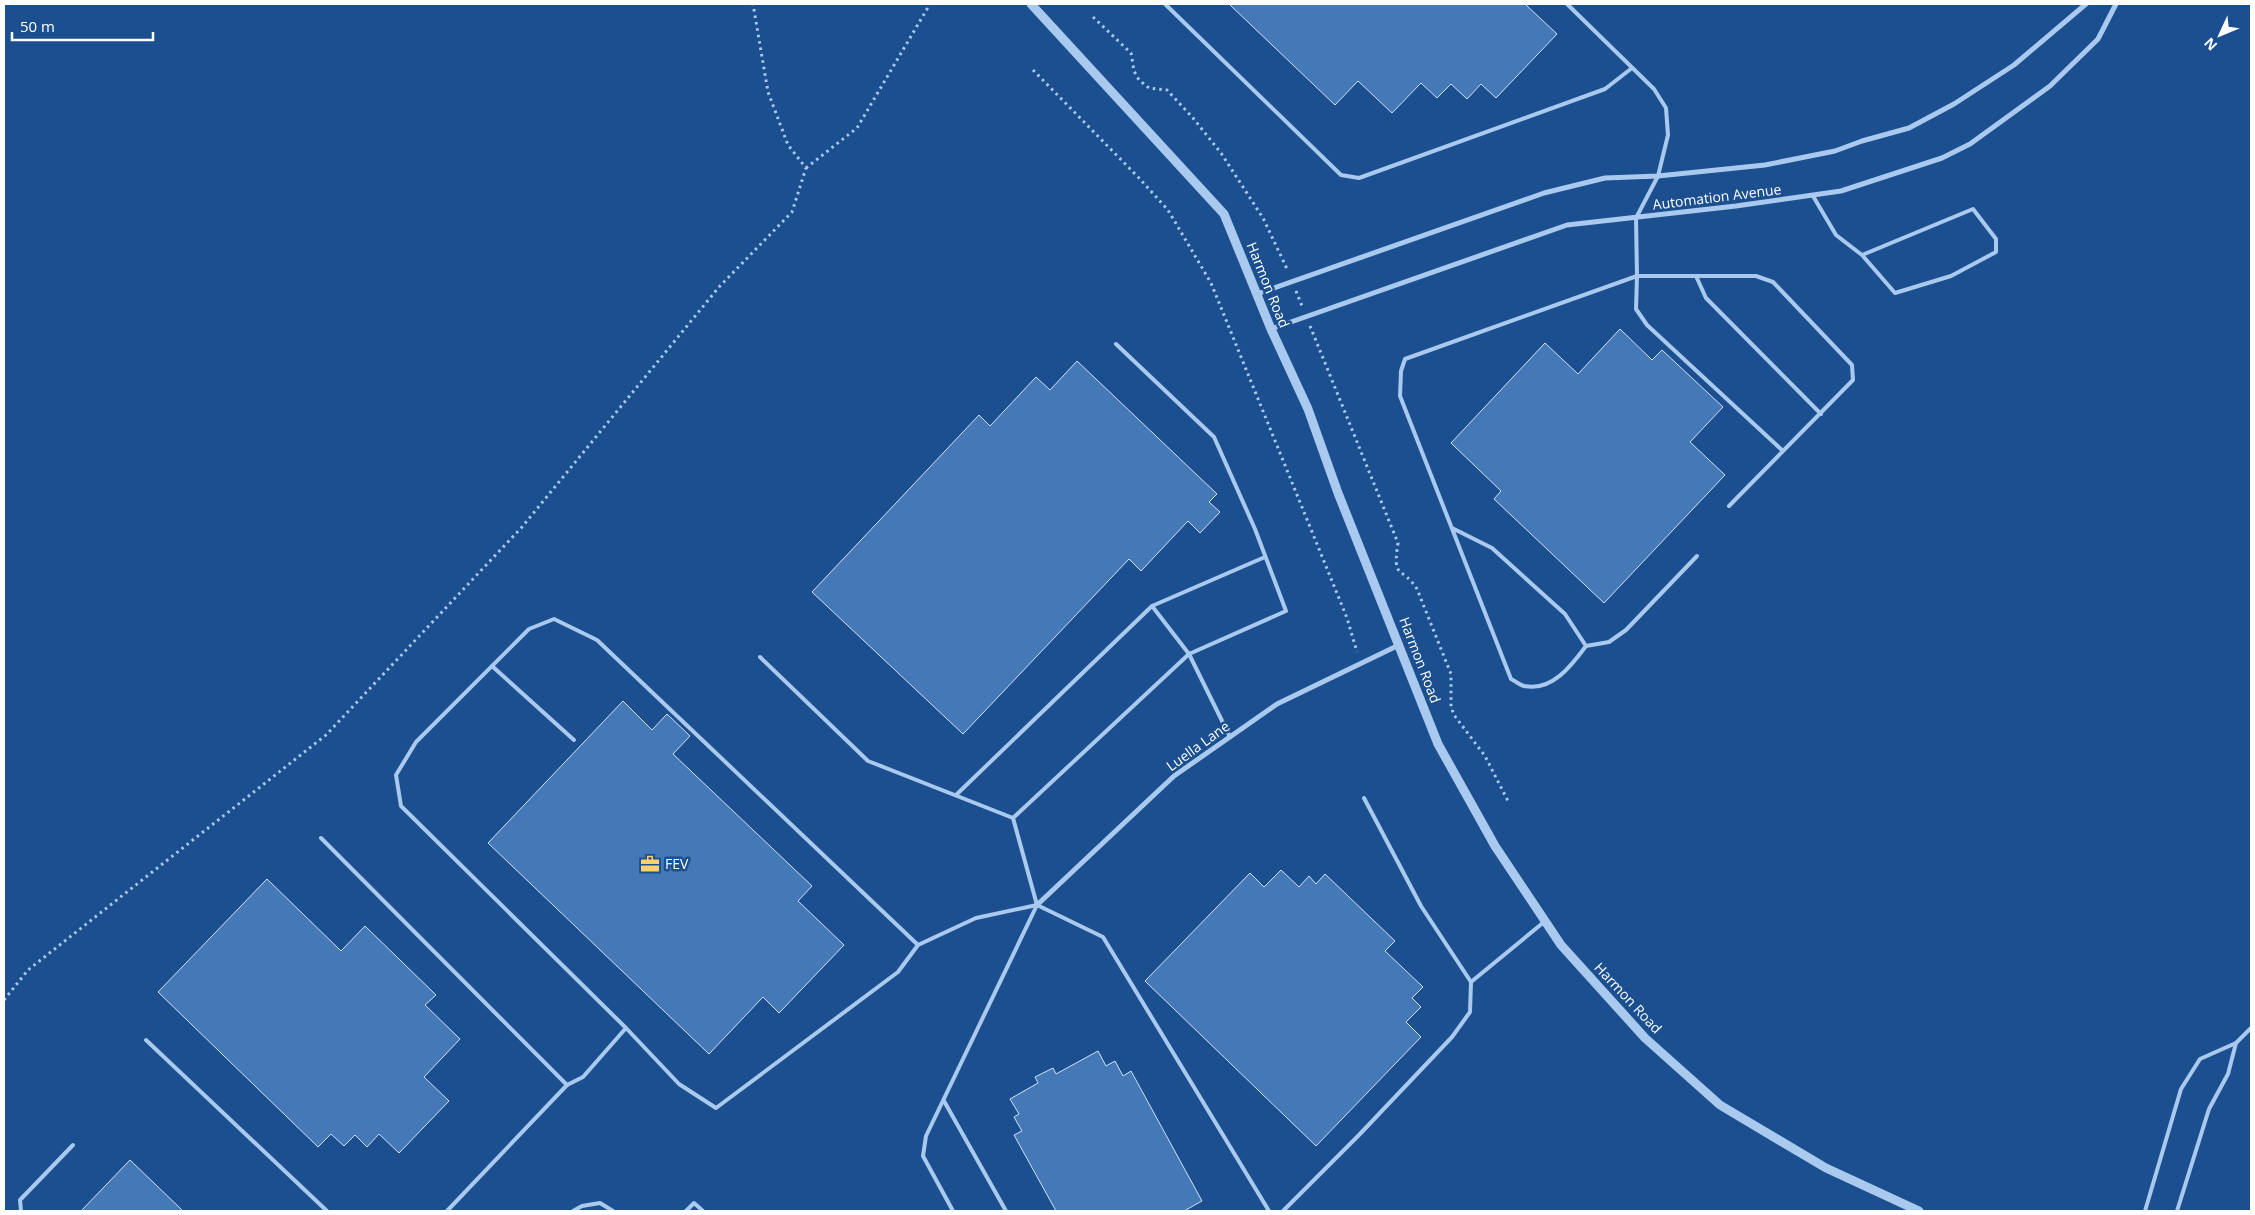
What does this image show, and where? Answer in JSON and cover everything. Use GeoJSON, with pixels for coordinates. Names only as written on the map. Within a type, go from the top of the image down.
{"type":"FeatureCollection","features":[{"type":"Feature","properties":{"kind":"street","name":"Harmon Road"},"geometry":{"type":"LineString","coordinates":[[1031,4],[1224,214],[1271,329],[1308,409],[1338,493],[1438,744],[1495,846],[1561,945],[1645,1038],[1720,1105],[1826,1168],[1919,1211]]}},
{"type":"Feature","properties":{"kind":"street","name":"Automation Avenue"},"geometry":{"type":"LineString","coordinates":[[1256,294],[1544,193],[1605,178],[1658,176],[1765,165],[1835,151],[1862,141],[1909,128],[1954,104],[2014,65],[2086,4]]}},
{"type":"Feature","properties":{"kind":"street","name":"Automation Avenue"},"geometry":{"type":"LineString","coordinates":[[1271,329],[1566,225],[1813,196],[1841,191],[1942,158],[1970,144],[2057,79],[2098,39],[2116,4]]}},
{"type":"Feature","properties":{"kind":"street","name":"Luella Lane"},"geometry":{"type":"LineString","coordinates":[[1037,905],[1174,776],[1277,704],[1399,644]]}},
{"type":"Feature","properties":{"kind":"lane"},"geometry":{"type":"LineString","coordinates":[[1165,4],[1341,175],[1360,178],[1605,89],[1632,68]]}},
{"type":"Feature","properties":{"kind":"lane"},"geometry":{"type":"LineString","coordinates":[[1567,4],[1654,89],[1666,108],[1668,135],[1658,176],[1636,218],[1636,309],[1647,325],[1783,451]]}},
{"type":"Feature","properties":{"kind":"lane"},"geometry":{"type":"LineString","coordinates":[[1813,196],[1836,235],[1862,255],[1895,293],[1950,276],[1996,252],[1996,239],[1973,209],[1862,255]]}},
{"type":"Feature","properties":{"kind":"lane"},"geometry":{"type":"LineString","coordinates":[[1696,556],[1626,630],[1608,642],[1586,646],[1569,668],[1545,686],[1524,686],[1511,678],[1400,396],[1401,371],[1405,359],[1637,276],[1756,276],[1773,282],[1852,365],[1854,380],[1729,506]]}},
{"type":"Feature","properties":{"kind":"lane"},"geometry":{"type":"LineString","coordinates":[[1696,276],[1706,298],[1820,414]]}},
{"type":"Feature","properties":{"kind":"lane"},"geometry":{"type":"LineString","coordinates":[[1013,818],[1189,654],[1286,611],[1214,437],[1116,344]]}},
{"type":"Feature","properties":{"kind":"lane"},"geometry":{"type":"LineString","coordinates":[[1452,528],[1492,548],[1564,614],[1586,646]]}},
{"type":"Feature","properties":{"kind":"lane"},"geometry":{"type":"LineString","coordinates":[[956,794],[1152,606],[1265,557]]}},
{"type":"Feature","properties":{"kind":"lane"},"geometry":{"type":"LineString","coordinates":[[1152,606],[1189,654],[1230,737]]}},
{"type":"Feature","properties":{"kind":"lane"},"geometry":{"type":"LineString","coordinates":[[918,945],[597,640],[554,619],[529,628],[416,742],[396,775],[401,806],[626,1028],[679,1084],[716,1108],[898,972],[918,945],[976,918],[1037,905],[1103,936],[1269,1211]]}},
{"type":"Feature","properties":{"kind":"lane"},"geometry":{"type":"LineString","coordinates":[[760,657],[868,761],[1013,818]]}},
{"type":"Feature","properties":{"kind":"lane"},"geometry":{"type":"LineString","coordinates":[[492,666],[574,740]]}},
{"type":"Feature","properties":{"kind":"lane"},"geometry":{"type":"LineString","coordinates":[[1283,1211],[1452,1038],[1470,1012],[1471,982],[1420,906],[1364,798]]}},
{"type":"Feature","properties":{"kind":"lane"},"geometry":{"type":"LineString","coordinates":[[953,1211],[923,1156],[926,1136],[1037,905],[1013,818]]}},
{"type":"Feature","properties":{"kind":"lane"},"geometry":{"type":"LineString","coordinates":[[321,838],[567,1085]]}},
{"type":"Feature","properties":{"kind":"lane"},"geometry":{"type":"LineString","coordinates":[[1471,982],[1545,921]]}},
{"type":"Feature","properties":{"kind":"lane"},"geometry":{"type":"LineString","coordinates":[[447,1211],[567,1085],[584,1077],[626,1028]]}},
{"type":"Feature","properties":{"kind":"lane"},"geometry":{"type":"LineString","coordinates":[[2145,1211],[2181,1089],[2200,1059],[2236,1043],[2251,1028]]}},
{"type":"Feature","properties":{"kind":"lane"},"geometry":{"type":"LineString","coordinates":[[146,1040],[326,1211]]}},
{"type":"Feature","properties":{"kind":"lane"},"geometry":{"type":"LineString","coordinates":[[2177,1211],[2209,1109],[2228,1074],[2236,1043]]}},
{"type":"Feature","properties":{"kind":"lane"},"geometry":{"type":"LineString","coordinates":[[944,1101],[1006,1211]]}},
{"type":"Feature","properties":{"kind":"lane"},"geometry":{"type":"LineString","coordinates":[[21,1211],[20,1200],[73,1146]]}},
{"type":"Feature","properties":{"kind":"lane"},"geometry":{"type":"LineString","coordinates":[[573,1211],[582,1206],[600,1203],[613,1211]]}},
{"type":"Feature","properties":{"kind":"lane"},"geometry":{"type":"LineString","coordinates":[[686,1211],[694,1203],[703,1211]]}},
{"type":"Feature","properties":{"kind":"path"},"geometry":{"type":"LineString","coordinates":[[753,4],[768,92],[788,145],[806,168]]}},
{"type":"Feature","properties":{"kind":"path"},"geometry":{"type":"LineString","coordinates":[[4,1000],[28,970],[326,735],[522,528],[719,287],[792,212],[806,168],[858,128],[930,4]]}},
{"type":"Feature","properties":{"kind":"path"},"geometry":{"type":"LineString","coordinates":[[1093,17],[1131,53],[1134,71],[1140,80],[1149,88],[1167,90],[1193,118],[1221,153],[1263,218],[1292,282],[1398,543],[1395,566],[1397,571],[1412,582],[1417,590],[1445,656],[1451,674],[1451,707],[1454,715],[1485,756],[1509,803]]}},
{"type":"Feature","properties":{"kind":"path"},"geometry":{"type":"LineString","coordinates":[[1033,70],[1168,210],[1211,283],[1347,618],[1356,652],[1362,663]]}},
{"type":"Feature","properties":{"kind":"building"},"geometry":{"type":"Polygon","coordinates":[[[1229,4],[1525,4],[1557,34],[1496,98],[1481,84],[1467,99],[1451,84],[1437,98],[1421,83],[1392,113],[1358,81],[1335,105],[1229,4]]]}},
{"type":"Feature","properties":{"kind":"building"},"geometry":{"type":"Polygon","coordinates":[[[1620,329],[1652,360],[1662,350],[1723,407],[1690,442],[1725,475],[1604,603],[1494,499],[1501,491],[1451,443],[1545,343],[1578,374],[1620,329]]]}},
{"type":"Feature","properties":{"kind":"building"},"geometry":{"type":"Polygon","coordinates":[[[1077,361],[1217,494],[1209,502],[1220,512],[1200,533],[1188,521],[1141,571],[1129,559],[963,734],[812,592],[979,415],[990,426],[1036,377],[1050,390],[1077,361]]]}},
{"type":"Feature","properties":{"kind":"building","name":"FEV"},"geometry":{"type":"Polygon","coordinates":[[[623,701],[652,730],[667,714],[690,736],[673,754],[812,886],[798,901],[844,945],[779,1013],[763,997],[709,1054],[488,843],[623,701]]]}},
{"type":"Feature","properties":{"kind":"building"},"geometry":{"type":"Polygon","coordinates":[[[1281,870],[1299,887],[1309,876],[1316,884],[1325,874],[1395,941],[1385,951],[1423,987],[1412,998],[1421,1007],[1406,1022],[1421,1037],[1316,1146],[1145,981],[1250,873],[1264,887],[1281,870]]]}},
{"type":"Feature","properties":{"kind":"building"},"geometry":{"type":"Polygon","coordinates":[[[267,879],[341,951],[365,926],[436,995],[425,1005],[460,1039],[424,1077],[449,1101],[399,1153],[379,1134],[367,1147],[355,1135],[344,1146],[331,1134],[318,1147],[158,992],[267,879]]]}},
{"type":"Feature","properties":{"kind":"building"},"geometry":{"type":"Polygon","coordinates":[[[1098,1051],[1106,1066],[1115,1061],[1123,1076],[1131,1071],[1202,1201],[1184,1211],[1056,1211],[1014,1135],[1022,1131],[1014,1117],[1019,1114],[1010,1099],[1038,1083],[1035,1077],[1053,1068],[1056,1074],[1098,1051]]]}},
{"type":"Feature","properties":{"kind":"building"},"geometry":{"type":"Polygon","coordinates":[[[130,1160],[183,1211],[81,1211],[130,1160]]]}},
{"type":"Feature","properties":{"kind":"place","name":"FEV"},"geometry":{"type":"Point","coordinates":[650,864]}}]}
